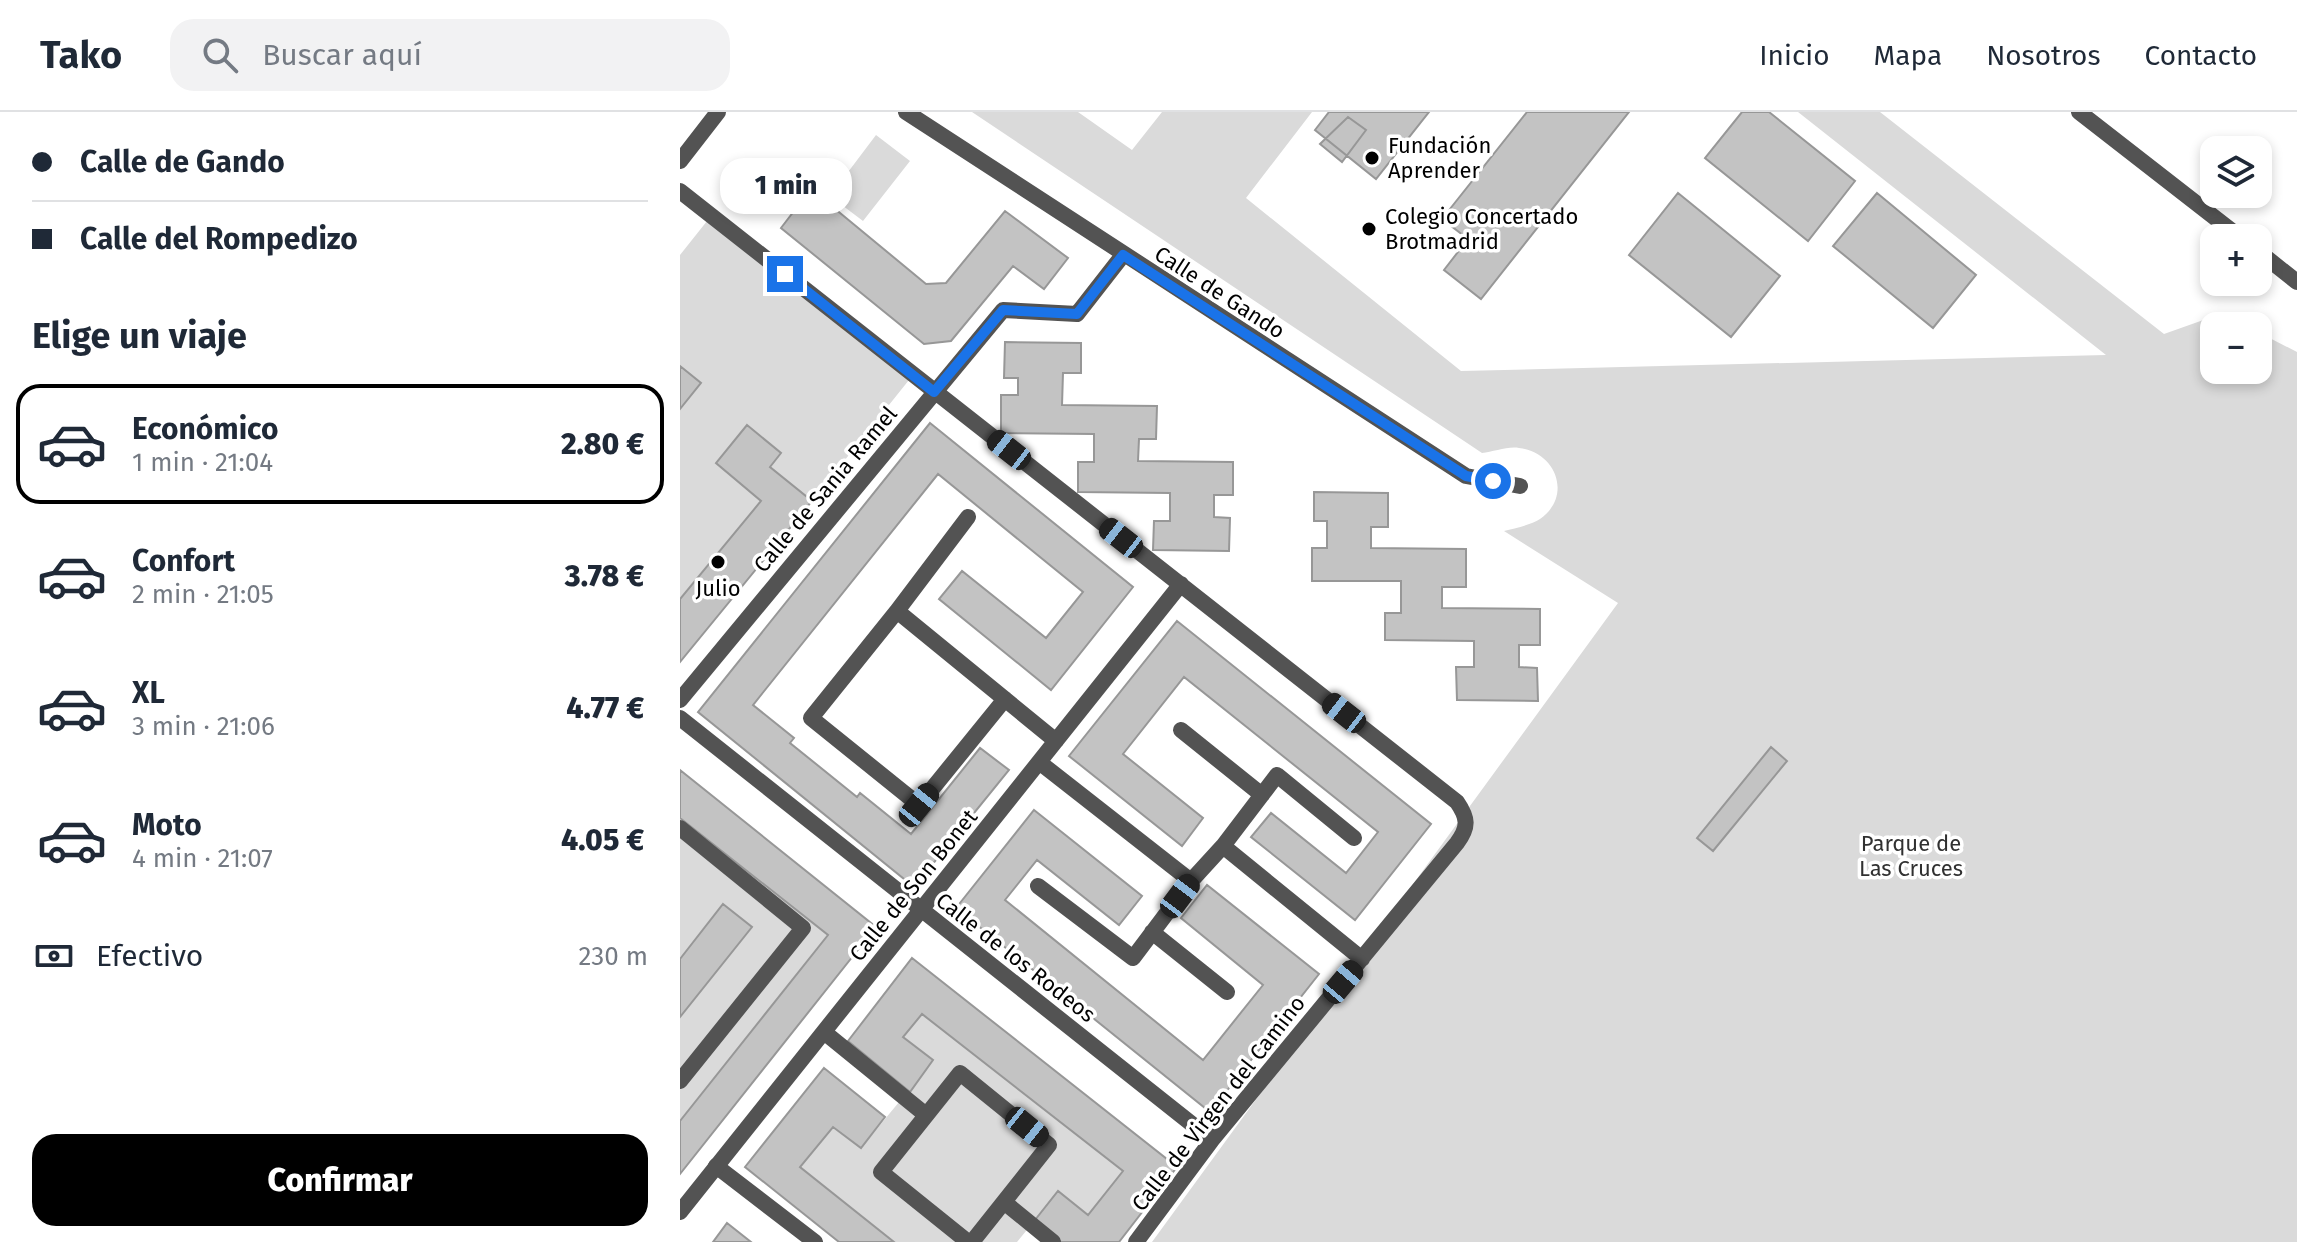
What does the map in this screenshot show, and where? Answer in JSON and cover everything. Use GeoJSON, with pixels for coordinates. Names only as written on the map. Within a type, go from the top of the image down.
{"type":"FeatureCollection","features":[{"type":"Feature","properties":{"kind":"street"},"geometry":{"type":"LineString","coordinates":[[680,161],[718,112]]}},
{"type":"Feature","properties":{"kind":"street","name":"Calle de Gando"},"geometry":{"type":"LineString","coordinates":[[906,112],[1466,476],[1520,486]]}},
{"type":"Feature","properties":{"kind":"street"},"geometry":{"type":"LineString","coordinates":[[2079,112],[2223,224]]}},
{"type":"Feature","properties":{"kind":"street"},"geometry":{"type":"LineString","coordinates":[[680,191],[1181,584]]}},
{"type":"Feature","properties":{"kind":"street","name":"Calle de Sania Ramel"},"geometry":{"type":"LineString","coordinates":[[680,700],[1003,310],[1077,314],[1123,255]]}},
{"type":"Feature","properties":{"kind":"street"},"geometry":{"type":"LineString","coordinates":[[2272,262],[2297,282]]}},
{"type":"Feature","properties":{"kind":"street"},"geometry":{"type":"LineString","coordinates":[[968,517],[811,718],[919,805],[1005,699]]}},
{"type":"Feature","properties":{"kind":"street","name":"Calle de Son Bonet"},"geometry":{"type":"LineString","coordinates":[[680,1212],[1181,584]]}},
{"type":"Feature","properties":{"kind":"street","name":"Calle de Virgen del Camino"},"geometry":{"type":"LineString","coordinates":[[1136,1242],[1212,1140],[1466,831],[1465,814],[1457,802],[1181,584]]}},
{"type":"Feature","properties":{"kind":"street"},"geometry":{"type":"LineString","coordinates":[[897,611],[1056,741]]}},
{"type":"Feature","properties":{"kind":"street","name":"Calle de los Rodeos"},"geometry":{"type":"LineString","coordinates":[[680,718],[1212,1140]]}},
{"type":"Feature","properties":{"kind":"street"},"geometry":{"type":"LineString","coordinates":[[1181,730],[1262,795]]}},
{"type":"Feature","properties":{"kind":"street"},"geometry":{"type":"LineString","coordinates":[[1039,762],[1191,881]]}},
{"type":"Feature","properties":{"kind":"street"},"geometry":{"type":"LineString","coordinates":[[1038,886],[1133,958],[1277,775],[1354,838]]}},
{"type":"Feature","properties":{"kind":"street"},"geometry":{"type":"LineString","coordinates":[[680,828],[803,928],[680,1081]]}},
{"type":"Feature","properties":{"kind":"street"},"geometry":{"type":"LineString","coordinates":[[1223,846],[1362,959]]}},
{"type":"Feature","properties":{"kind":"street"},"geometry":{"type":"LineString","coordinates":[[1152,932],[1227,992]]}},
{"type":"Feature","properties":{"kind":"street"},"geometry":{"type":"LineString","coordinates":[[824,1032],[926,1115]]}},
{"type":"Feature","properties":{"kind":"street"},"geometry":{"type":"LineString","coordinates":[[960,1073],[1049,1145],[970,1242],[881,1172],[926,1115],[960,1073]]}},
{"type":"Feature","properties":{"kind":"street"},"geometry":{"type":"LineString","coordinates":[[716,1166],[815,1242]]}},
{"type":"Feature","properties":{"kind":"street"},"geometry":{"type":"LineString","coordinates":[[1004,1202],[1053,1242]]}},
{"type":"Feature","properties":{"kind":"green space","name":"Parque de Las Cruces"},"geometry":{"type":"Polygon","coordinates":[[[972,112],[1078,112],[1132,150],[1162,112],[1312,112],[1246,198],[1461,371],[2106,355],[1798,112],[1880,112],[2164,334],[2200,321],[2200,384],[2272,384],[2272,339],[2297,352],[2297,1242],[1152,1242],[1618,603],[1504,531],[1528,525],[1550,510],[1558,487],[1551,466],[1532,451],[1505,448],[1482,453],[972,112]]]}},
{"type":"Feature","properties":{"kind":"green space"},"geometry":{"type":"Polygon","coordinates":[[[876,135],[910,161],[863,221],[830,196],[876,135]]]}},
{"type":"Feature","properties":{"kind":"green space"},"geometry":{"type":"Polygon","coordinates":[[[711,216],[913,375],[812,501],[770,467],[781,453],[747,425],[716,463],[761,501],[680,598],[680,409],[701,383],[680,366],[680,255],[711,216]]]}},
{"type":"Feature","properties":{"kind":"green space"},"geometry":{"type":"Polygon","coordinates":[[[680,821],[828,935],[680,1121],[680,821]]]}},
{"type":"Feature","properties":{"kind":"green space"},"geometry":{"type":"Polygon","coordinates":[[[922,1014],[1123,1171],[1088,1215],[1058,1192],[1017,1242],[894,1242],[800,1167],[833,1127],[861,1148],[933,1061],[903,1037],[922,1014]]]}},
{"type":"Feature","properties":{"kind":"building","name":"Fundación Aprender"},"geometry":{"type":"Polygon","coordinates":[[[1329,112],[1429,112],[1376,179],[1315,130],[1329,112]]]}},
{"type":"Feature","properties":{"kind":"building"},"geometry":{"type":"Polygon","coordinates":[[[1527,112],[1629,112],[1481,299],[1444,270],[1468,239],[1442,219],[1527,112]]]}},
{"type":"Feature","properties":{"kind":"building"},"geometry":{"type":"Polygon","coordinates":[[[1742,112],[1769,112],[1855,181],[1808,241],[1705,158],[1742,112]]]}},
{"type":"Feature","properties":{"kind":"building","name":"Fundación Aprender"},"geometry":{"type":"Polygon","coordinates":[[[1348,117],[1366,130],[1342,162],[1320,144],[1348,117]]]}},
{"type":"Feature","properties":{"kind":"building"},"geometry":{"type":"Polygon","coordinates":[[[811,189],[926,284],[946,283],[1005,211],[1068,258],[1044,289],[1013,266],[951,341],[924,344],[781,228],[811,189]]]}},
{"type":"Feature","properties":{"kind":"building"},"geometry":{"type":"Polygon","coordinates":[[[1678,193],[1780,276],[1731,337],[1629,255],[1678,193]]]}},
{"type":"Feature","properties":{"kind":"building"},"geometry":{"type":"Polygon","coordinates":[[[1877,193],[1976,275],[1933,328],[1833,246],[1877,193]]]}},
{"type":"Feature","properties":{"kind":"building"},"geometry":{"type":"Polygon","coordinates":[[[1005,342],[1081,343],[1081,373],[1063,373],[1062,405],[1157,406],[1156,439],[1139,439],[1138,461],[1233,462],[1233,495],[1214,495],[1214,517],[1230,518],[1229,551],[1153,550],[1154,521],[1170,521],[1170,493],[1078,492],[1078,462],[1094,462],[1094,434],[1001,433],[1001,395],[1018,395],[1018,378],[1004,378],[1005,342]]]}},
{"type":"Feature","properties":{"kind":"building"},"geometry":{"type":"Polygon","coordinates":[[[680,366],[701,383],[680,409],[680,366]]]}},
{"type":"Feature","properties":{"kind":"building"},"geometry":{"type":"Polygon","coordinates":[[[930,423],[1133,587],[1051,690],[939,599],[962,571],[1046,638],[1083,592],[938,474],[753,705],[794,738],[790,743],[857,797],[860,793],[911,834],[980,748],[1009,770],[914,887],[698,712],[930,423]]]}},
{"type":"Feature","properties":{"kind":"building"},"geometry":{"type":"Polygon","coordinates":[[[747,425],[781,453],[770,467],[812,501],[680,662],[680,599],[761,501],[716,463],[747,425]]]}},
{"type":"Feature","properties":{"kind":"building"},"geometry":{"type":"Polygon","coordinates":[[[1314,492],[1388,493],[1388,527],[1371,527],[1371,548],[1466,549],[1466,587],[1442,587],[1442,608],[1540,609],[1540,645],[1519,645],[1519,667],[1537,668],[1538,701],[1457,700],[1456,667],[1474,667],[1474,641],[1385,640],[1385,613],[1401,613],[1401,581],[1312,581],[1312,548],[1327,548],[1327,521],[1314,521],[1314,492]]]}},
{"type":"Feature","properties":{"kind":"building"},"geometry":{"type":"Polygon","coordinates":[[[1177,621],[1431,824],[1355,920],[1251,837],[1271,813],[1346,873],[1378,832],[1184,677],[1123,754],[1203,818],[1182,846],[1069,756],[1177,621]]]}},
{"type":"Feature","properties":{"kind":"building"},"geometry":{"type":"Polygon","coordinates":[[[1771,747],[1787,761],[1713,851],[1697,838],[1771,747]]]}},
{"type":"Feature","properties":{"kind":"building"},"geometry":{"type":"Polygon","coordinates":[[[680,770],[876,927],[680,1174],[680,1121],[828,935],[680,818],[680,770]]]}},
{"type":"Feature","properties":{"kind":"building"},"geometry":{"type":"Polygon","coordinates":[[[1034,810],[1142,896],[1119,925],[1037,860],[1005,900],[1203,1060],[1263,985],[1181,918],[1207,885],[1319,974],[1210,1112],[956,908],[1034,810]]]}},
{"type":"Feature","properties":{"kind":"building"},"geometry":{"type":"Polygon","coordinates":[[[723,904],[752,927],[680,1017],[680,959],[723,904]]]}},
{"type":"Feature","properties":{"kind":"building"},"geometry":{"type":"Polygon","coordinates":[[[912,958],[1177,1167],[1119,1242],[1061,1242],[1035,1220],[1058,1191],[1088,1215],[1123,1171],[922,1014],[903,1037],[933,1060],[910,1092],[848,1041],[912,958]]]}},
{"type":"Feature","properties":{"kind":"building"},"geometry":{"type":"Polygon","coordinates":[[[824,1068],[885,1117],[861,1148],[833,1127],[800,1167],[894,1242],[839,1242],[745,1167],[824,1068]]]}},
{"type":"Feature","properties":{"kind":"building"},"geometry":{"type":"Polygon","coordinates":[[[727,1223],[751,1242],[713,1242],[727,1223]]]}},
{"type":"Feature","properties":{"kind":"place","name":"Fundación Aprender"},"geometry":{"type":"Point","coordinates":[1372,158]}},
{"type":"Feature","properties":{"kind":"place","name":"Colegio Concertado Brotmadrid"},"geometry":{"type":"Point","coordinates":[1369,229]}},
{"type":"Feature","properties":{"kind":"place","name":"Julio"},"geometry":{"type":"Point","coordinates":[718,562]}},
{"type":"Feature","properties":{"kind":"route"},"geometry":{"type":"LineString","coordinates":[[785,274],[934,392],[1003,310],[1077,314],[1123,255],[1466,476],[1493,481]]}}]}
